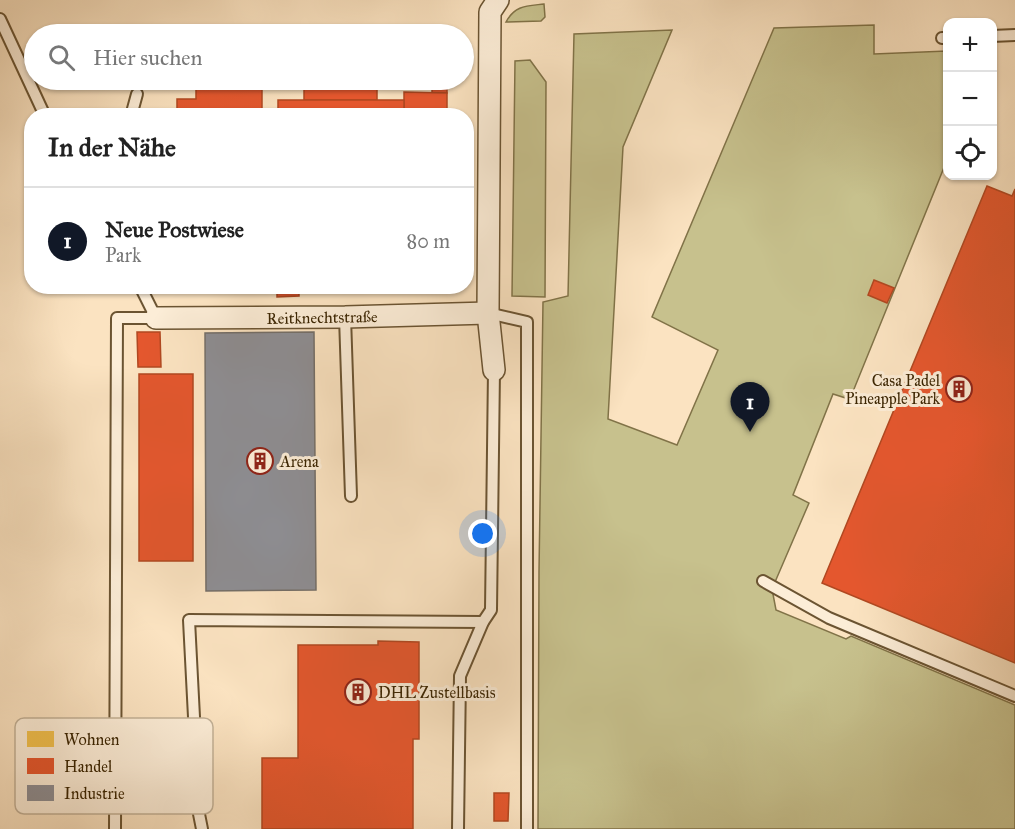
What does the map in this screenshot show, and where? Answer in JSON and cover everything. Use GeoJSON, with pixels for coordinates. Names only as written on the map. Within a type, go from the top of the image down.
{"type":"FeatureCollection","features":[{"type":"Feature","properties":{"kind":"street"},"geometry":{"type":"LineString","coordinates":[[494,370],[488,314],[490,12],[498,0]]}},
{"type":"Feature","properties":{"kind":"street","name":"Reitknechtstraße"},"geometry":{"type":"LineString","coordinates":[[156,318],[488,314]]}},
{"type":"Feature","properties":{"kind":"lane"},"geometry":{"type":"LineString","coordinates":[[0,19],[24,71]]}},
{"type":"Feature","properties":{"kind":"lane"},"geometry":{"type":"LineString","coordinates":[[997,36],[1015,35]]}},
{"type":"Feature","properties":{"kind":"lane"},"geometry":{"type":"LineString","coordinates":[[33,90],[41,108]]}},
{"type":"Feature","properties":{"kind":"lane"},"geometry":{"type":"LineString","coordinates":[[133,108],[137,94]]}},
{"type":"Feature","properties":{"kind":"lane"},"geometry":{"type":"LineString","coordinates":[[115,718],[117,318],[156,318],[144,294]]}},
{"type":"Feature","properties":{"kind":"lane"},"geometry":{"type":"LineString","coordinates":[[488,314],[527,322],[527,829]]}},
{"type":"Feature","properties":{"kind":"lane"},"geometry":{"type":"LineString","coordinates":[[345,317],[351,496]]}},
{"type":"Feature","properties":{"kind":"lane"},"geometry":{"type":"LineString","coordinates":[[458,829],[460,675],[483,622],[491,610],[494,370]]}},
{"type":"Feature","properties":{"kind":"lane"},"geometry":{"type":"LineString","coordinates":[[763,581],[829,618],[1015,696]]}},
{"type":"Feature","properties":{"kind":"lane"},"geometry":{"type":"LineString","coordinates":[[194,718],[189,620],[483,622]]}},
{"type":"Feature","properties":{"kind":"lane"},"geometry":{"type":"LineString","coordinates":[[115,814],[115,829]]}},
{"type":"Feature","properties":{"kind":"lane"},"geometry":{"type":"LineString","coordinates":[[199,814],[202,829]]}},
{"type":"Feature","properties":{"kind":"shaded area"},"geometry":{"type":"Polygon","coordinates":[[[544,4],[545,17],[541,21],[506,22],[517,9],[544,4]]]}},
{"type":"Feature","properties":{"kind":"shaded area"},"geometry":{"type":"Polygon","coordinates":[[[874,25],[874,54],[943,51],[943,170],[852,394],[849,399],[833,394],[793,495],[809,503],[772,589],[776,610],[846,639],[851,636],[1015,705],[1015,829],[538,829],[543,302],[568,296],[574,34],[672,30],[623,147],[608,419],[677,445],[718,350],[652,317],[774,28],[874,25]]]}},
{"type":"Feature","properties":{"kind":"shaded area"},"geometry":{"type":"Polygon","coordinates":[[[530,60],[546,82],[545,297],[512,296],[515,61],[530,60]]]}},
{"type":"Feature","properties":{"kind":"building: Handel"},"geometry":{"type":"Polygon","coordinates":[[[196,90],[262,90],[262,108],[177,108],[177,99],[196,99],[196,90]]]}},
{"type":"Feature","properties":{"kind":"building: Handel"},"geometry":{"type":"Polygon","coordinates":[[[304,90],[377,90],[377,100],[304,100],[304,90]]]}},
{"type":"Feature","properties":{"kind":"building: Handel"},"geometry":{"type":"Polygon","coordinates":[[[432,90],[447,90],[447,93],[432,93],[432,90]]]}},
{"type":"Feature","properties":{"kind":"building: Handel"},"geometry":{"type":"Polygon","coordinates":[[[404,92],[447,93],[447,108],[404,108],[404,92]]]}},
{"type":"Feature","properties":{"kind":"building: Handel"},"geometry":{"type":"Polygon","coordinates":[[[278,100],[404,100],[404,108],[278,108],[278,100]]]}},
{"type":"Feature","properties":{"kind":"building: Handel","name":"Casa Padel Pineapple Park"},"geometry":{"type":"Polygon","coordinates":[[[987,186],[1012,196],[1015,189],[1015,663],[822,583],[987,186]]]}},
{"type":"Feature","properties":{"kind":"building: Handel"},"geometry":{"type":"Polygon","coordinates":[[[874,280],[894,288],[887,303],[868,295],[874,280]]]}},
{"type":"Feature","properties":{"kind":"building: Handel"},"geometry":{"type":"Polygon","coordinates":[[[277,294],[299,294],[299,296],[277,297],[277,294]]]}},
{"type":"Feature","properties":{"kind":"building: Handel"},"geometry":{"type":"Polygon","coordinates":[[[137,332],[160,332],[161,367],[138,367],[137,332]]]}},
{"type":"Feature","properties":{"kind":"building: Handel"},"geometry":{"type":"Polygon","coordinates":[[[139,374],[193,374],[193,561],[139,561],[139,374]]]}},
{"type":"Feature","properties":{"kind":"building: Handel","name":"DHL Zustellbasis"},"geometry":{"type":"Polygon","coordinates":[[[378,641],[419,642],[419,739],[413,739],[413,829],[262,829],[262,758],[298,758],[298,645],[378,645],[378,641]]]}},
{"type":"Feature","properties":{"kind":"building: Handel"},"geometry":{"type":"Polygon","coordinates":[[[494,793],[509,793],[508,821],[494,821],[494,793]]]}},
{"type":"Feature","properties":{"kind":"building: Industrie","name":"Arena"},"geometry":{"type":"Polygon","coordinates":[[[314,332],[316,590],[206,591],[205,333],[314,332]]]}},
{"type":"Feature","properties":{"kind":"place","name":"Casa Padel Pineapple Park"},"geometry":{"type":"Point","coordinates":[959,389]}},
{"type":"Feature","properties":{"kind":"place","name":"Neue Postwiese"},"geometry":{"type":"Point","coordinates":[750,432]}},
{"type":"Feature","properties":{"kind":"place","name":"Arena"},"geometry":{"type":"Point","coordinates":[260,461]}},
{"type":"Feature","properties":{"kind":"place","name":"DHL Zustellbasis"},"geometry":{"type":"Point","coordinates":[358,692]}}]}
